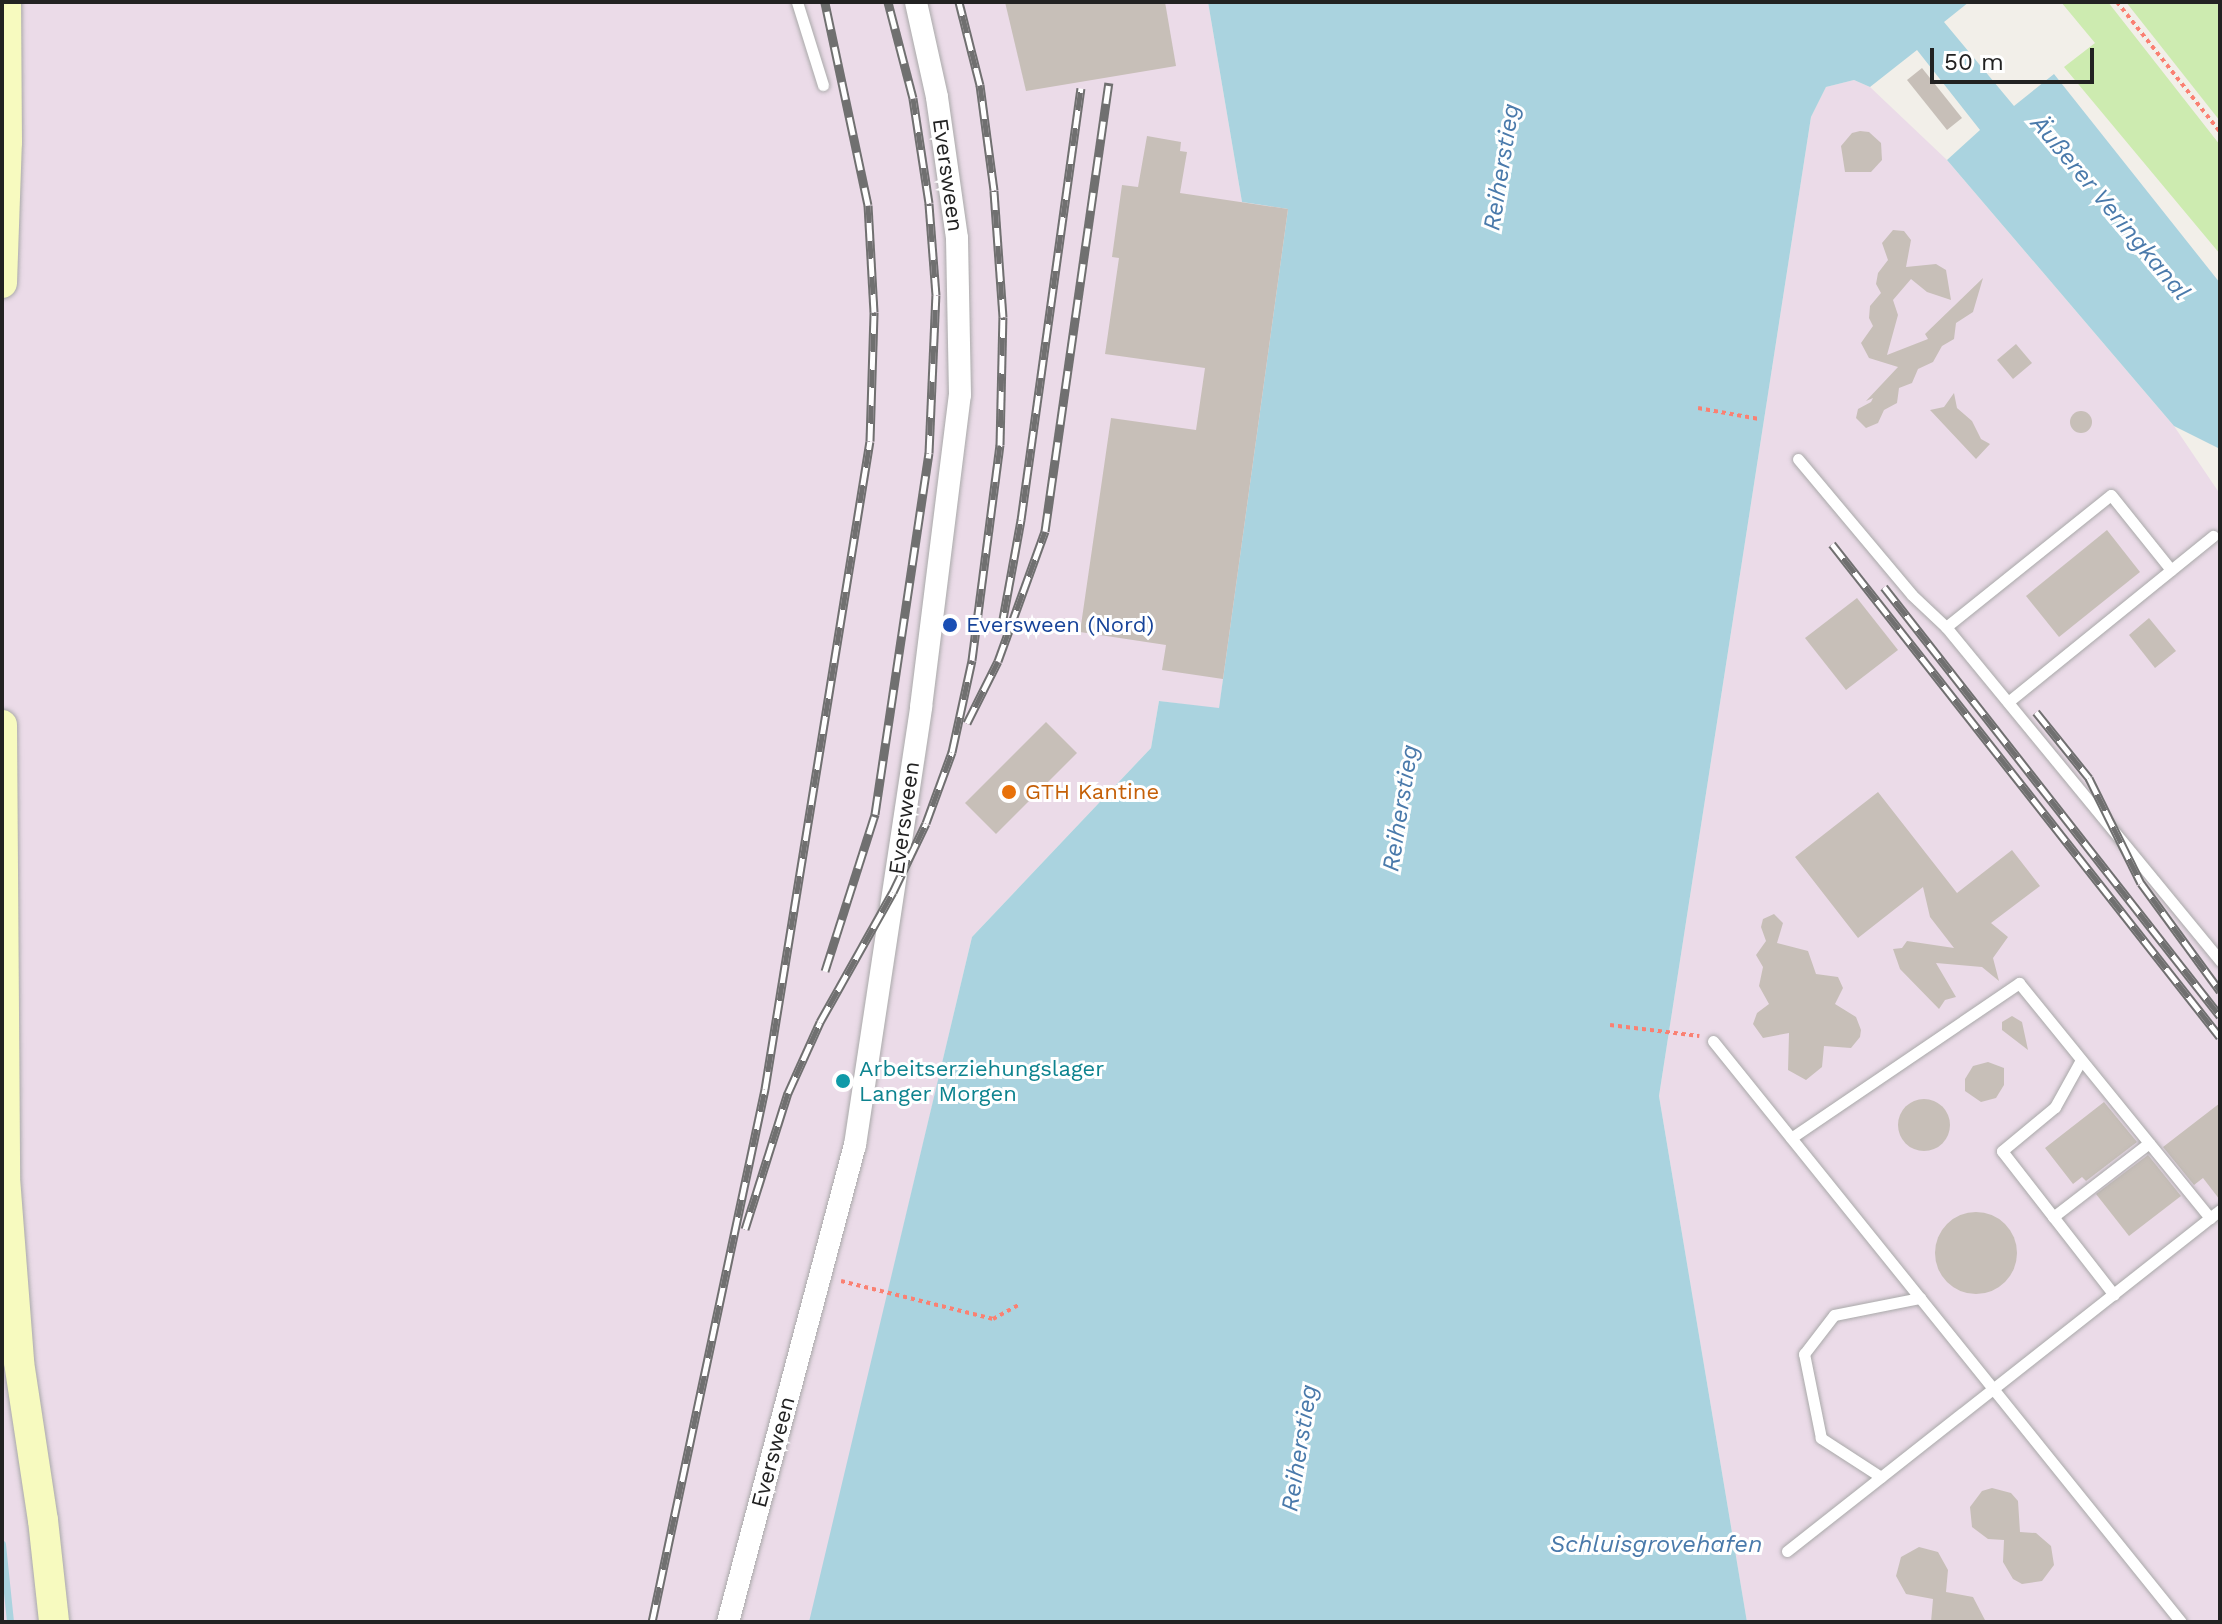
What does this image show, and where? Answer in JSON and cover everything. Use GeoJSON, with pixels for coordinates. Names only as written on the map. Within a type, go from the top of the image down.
{"type":"FeatureCollection","features":[{"type":"Feature","properties":{"kind":"main road"},"geometry":{"type":"LineString","coordinates":[[2,283],[8,129],[5,7]]}},
{"type":"Feature","properties":{"kind":"main road"},"geometry":{"type":"LineString","coordinates":[[2,725],[5,1230],[19,1362],[43,1520],[54,1622]]}},
{"type":"Feature","properties":{"kind":"street","name":"Eversween"},"geometry":{"type":"LineString","coordinates":[[728,1622],[855,1145],[921,707],[960,395],[957,238],[937,97],[916,2]]}},
{"type":"Feature","properties":{"kind":"lane"},"geometry":{"type":"LineString","coordinates":[[797,2],[823,85]]}},
{"type":"Feature","properties":{"kind":"lane"},"geometry":{"type":"LineString","coordinates":[[1798,459],[1912,595],[1946,627],[2220,961]]}},
{"type":"Feature","properties":{"kind":"lane"},"geometry":{"type":"LineString","coordinates":[[1946,627],[2111,495],[2171,570]]}},
{"type":"Feature","properties":{"kind":"lane"},"geometry":{"type":"LineString","coordinates":[[2008,702],[2213,536]]}},
{"type":"Feature","properties":{"kind":"lane"},"geometry":{"type":"LineString","coordinates":[[1787,1551],[2215,1214],[2149,1143],[2019,983],[1791,1138]]}},
{"type":"Feature","properties":{"kind":"lane"},"geometry":{"type":"LineString","coordinates":[[1713,1041],[2181,1622]]}},
{"type":"Feature","properties":{"kind":"lane"},"geometry":{"type":"LineString","coordinates":[[2081,1060],[2055,1107],[2002,1151],[2114,1295]]}},
{"type":"Feature","properties":{"kind":"lane"},"geometry":{"type":"LineString","coordinates":[[2053,1217],[2149,1143]]}},
{"type":"Feature","properties":{"kind":"lane"},"geometry":{"type":"LineString","coordinates":[[1881,1477],[1821,1438],[1804,1354],[1834,1315],[1920,1298]]}},
{"type":"Feature","properties":{"kind":"path"},"geometry":{"type":"LineString","coordinates":[[2117,2],[2220,132]]}},
{"type":"Feature","properties":{"kind":"path"},"geometry":{"type":"LineString","coordinates":[[1698,408],[1759,419]]}},
{"type":"Feature","properties":{"kind":"path"},"geometry":{"type":"LineString","coordinates":[[1610,1025],[1694,1035]]}},
{"type":"Feature","properties":{"kind":"path"},"geometry":{"type":"LineString","coordinates":[[820,1276],[993,1319],[1018,1305]]}},
{"type":"Feature","properties":{"kind":"shaded area"},"geometry":{"type":"Polygon","coordinates":[[[2,2],[1208,2],[1242,202],[1288,209],[1219,709],[1159,701],[1151,748],[972,937],[810,1622],[2,1622],[2,2]]]}},
{"type":"Feature","properties":{"kind":"shaded area"},"geometry":{"type":"Polygon","coordinates":[[[1854,80],[1870,87],[1947,160],[2174,426],[2220,494],[2220,1622],[1747,1622],[1659,1096],[1811,117],[1826,87],[1854,80]]]}},
{"type":"Feature","properties":{"kind":"green space"},"geometry":{"type":"Polygon","coordinates":[[[2061,2],[2108,2],[2220,145],[2220,254],[2064,67],[2095,43],[2061,2]]]}},
{"type":"Feature","properties":{"kind":"green space"},"geometry":{"type":"Polygon","coordinates":[[[2126,2],[2220,2],[2220,121],[2126,2]]]}},
{"type":"Feature","properties":{"kind":"water"},"geometry":{"type":"Polygon","coordinates":[[[1208,2],[1969,2],[1944,22],[2014,106],[2054,74],[2220,283],[2220,449],[2174,426],[1947,160],[1980,130],[1917,50],[1870,87],[1854,80],[1826,87],[1811,117],[1659,1096],[1747,1622],[809,1622],[972,937],[1151,748],[1159,701],[1219,708],[1288,209],[1242,202],[1208,2]]]}},
{"type":"Feature","properties":{"kind":"building"},"geometry":{"type":"Polygon","coordinates":[[[1005,2],[1165,2],[1176,66],[1026,91],[1005,2]]]}},
{"type":"Feature","properties":{"kind":"building"},"geometry":{"type":"Polygon","coordinates":[[[1922,68],[1962,118],[1947,130],[1907,80],[1922,68]]]}},
{"type":"Feature","properties":{"kind":"building"},"geometry":{"type":"Polygon","coordinates":[[[1869,132],[1881,143],[1882,160],[1871,172],[1845,172],[1841,146],[1852,133],[1869,132]]]}},
{"type":"Feature","properties":{"kind":"building"},"geometry":{"type":"Polygon","coordinates":[[[1147,136],[1181,142],[1180,151],[1187,152],[1180,193],[1288,209],[1223,679],[1162,670],[1166,645],[1080,632],[1111,418],[1196,430],[1205,368],[1105,354],[1119,258],[1112,257],[1122,185],[1138,187],[1147,136]]]}},
{"type":"Feature","properties":{"kind":"building"},"geometry":{"type":"Polygon","coordinates":[[[1893,230],[1904,231],[1911,240],[1906,267],[1936,264],[1946,270],[1951,300],[1927,292],[1911,279],[1893,300],[1898,315],[1887,355],[1928,339],[1925,334],[1983,278],[1973,312],[1956,323],[1954,339],[1942,346],[1933,362],[1918,369],[1912,383],[1899,388],[1897,403],[1884,410],[1878,423],[1866,428],[1856,418],[1858,409],[1871,402],[1873,398],[1866,401],[1898,367],[1869,358],[1861,343],[1873,326],[1869,318],[1870,306],[1881,293],[1876,284],[1878,273],[1888,260],[1882,243],[1893,230]]]}},
{"type":"Feature","properties":{"kind":"building"},"geometry":{"type":"Polygon","coordinates":[[[2016,344],[2032,363],[2013,379],[1997,360],[2016,344]]]}},
{"type":"Feature","properties":{"kind":"building"},"geometry":{"type":"Polygon","coordinates":[[[1954,393],[1957,408],[1972,421],[1981,439],[1990,444],[1976,459],[1930,410],[1944,407],[1954,393]]]}},
{"type":"Feature","properties":{"kind":"building"},"geometry":{"type":"Polygon","coordinates":[[[2081,411],[2089,414],[2092,422],[2089,430],[2081,433],[2073,430],[2070,422],[2073,414],[2081,411]]]}},
{"type":"Feature","properties":{"kind":"building"},"geometry":{"type":"Polygon","coordinates":[[[2107,530],[2140,572],[2059,637],[2026,596],[2107,530]]]}},
{"type":"Feature","properties":{"kind":"building"},"geometry":{"type":"Polygon","coordinates":[[[1857,598],[1898,650],[1846,690],[1805,638],[1857,598]]]}},
{"type":"Feature","properties":{"kind":"building"},"geometry":{"type":"Polygon","coordinates":[[[2149,618],[2176,651],[2155,668],[2129,635],[2149,618]]]}},
{"type":"Feature","properties":{"kind":"building"},"geometry":{"type":"Polygon","coordinates":[[[1046,722],[1077,753],[996,834],[965,803],[1046,722]]]}},
{"type":"Feature","properties":{"kind":"building"},"geometry":{"type":"Polygon","coordinates":[[[1878,792],[1957,893],[2012,850],[2040,886],[1991,923],[2008,937],[1993,958],[1999,981],[1982,967],[1936,963],[1956,997],[1945,1000],[1939,1009],[1900,969],[1893,949],[1902,948],[1907,941],[1954,948],[1930,917],[1923,887],[1858,938],[1795,857],[1878,792]]]}},
{"type":"Feature","properties":{"kind":"building"},"geometry":{"type":"Polygon","coordinates":[[[1774,914],[1783,923],[1777,943],[1808,951],[1816,974],[1838,977],[1843,988],[1835,1004],[1856,1017],[1861,1030],[1860,1037],[1851,1048],[1824,1046],[1822,1067],[1806,1080],[1788,1070],[1789,1033],[1763,1038],[1753,1024],[1757,1013],[1769,1004],[1759,986],[1763,967],[1756,955],[1766,941],[1761,927],[1763,919],[1774,914]]]}},
{"type":"Feature","properties":{"kind":"building"},"geometry":{"type":"Polygon","coordinates":[[[2012,1016],[2022,1022],[2028,1050],[2002,1030],[2002,1022],[2012,1016]]]}},
{"type":"Feature","properties":{"kind":"building"},"geometry":{"type":"Polygon","coordinates":[[[1988,1062],[2004,1068],[2004,1085],[1996,1098],[1981,1102],[1965,1091],[1965,1079],[1973,1066],[1988,1062]]]}},
{"type":"Feature","properties":{"kind":"building"},"geometry":{"type":"Polygon","coordinates":[[[1924,1099],[1943,1106],[1950,1125],[1943,1144],[1924,1151],[1905,1144],[1898,1125],[1905,1106],[1924,1099]]]}},
{"type":"Feature","properties":{"kind":"building"},"geometry":{"type":"Polygon","coordinates":[[[2104,1102],[2137,1142],[2086,1181],[2082,1177],[2073,1184],[2045,1148],[2104,1102]]]}},
{"type":"Feature","properties":{"kind":"building"},"geometry":{"type":"Polygon","coordinates":[[[2220,1103],[2220,1200],[2203,1178],[2194,1185],[2163,1147],[2220,1103]]]}},
{"type":"Feature","properties":{"kind":"building"},"geometry":{"type":"Polygon","coordinates":[[[2148,1155],[2181,1196],[2129,1236],[2096,1194],[2148,1155]]]}},
{"type":"Feature","properties":{"kind":"building"},"geometry":{"type":"Polygon","coordinates":[[[1976,1212],[1992,1215],[2005,1224],[2014,1237],[2017,1253],[2014,1269],[2005,1282],[1992,1291],[1976,1294],[1960,1291],[1947,1282],[1938,1269],[1935,1253],[1938,1237],[1947,1224],[1960,1215],[1976,1212]]]}},
{"type":"Feature","properties":{"kind":"building"},"geometry":{"type":"Polygon","coordinates":[[[1992,1488],[2011,1493],[2018,1501],[2020,1532],[2036,1533],[2051,1546],[2054,1565],[2042,1581],[2022,1584],[2013,1579],[2003,1562],[2004,1540],[1988,1539],[1972,1527],[1970,1507],[1982,1491],[1992,1488]]]}},
{"type":"Feature","properties":{"kind":"building"},"geometry":{"type":"Polygon","coordinates":[[[1919,1547],[1938,1552],[1948,1570],[1946,1592],[1973,1597],[1986,1622],[1931,1622],[1933,1599],[1906,1594],[1896,1576],[1901,1557],[1919,1547]]]}},
{"type":"Feature","properties":{"kind":"waterway"},"geometry":{"type":"LineString","coordinates":[[2,1544],[10,1622]]}},
{"type":"Feature","properties":{"kind":"railway"},"geometry":{"type":"LineString","coordinates":[[652,1622],[765,1089],[870,441],[874,312],[868,205],[825,2]]}},
{"type":"Feature","properties":{"kind":"railway"},"geometry":{"type":"LineString","coordinates":[[825,971],[875,814],[929,453],[936,295],[929,203],[913,98],[888,2]]}},
{"type":"Feature","properties":{"kind":"railway"},"geometry":{"type":"LineString","coordinates":[[745,1229],[788,1093],[820,1022],[893,892],[926,823],[952,752],[972,660],[1000,445],[1003,317],[994,190],[980,85],[959,2]]}},
{"type":"Feature","properties":{"kind":"railway"},"geometry":{"type":"LineString","coordinates":[[967,723],[998,661],[1045,531],[1109,83]]}},
{"type":"Feature","properties":{"kind":"railway"},"geometry":{"type":"LineString","coordinates":[[1001,630],[1021,520],[1081,88]]}},
{"type":"Feature","properties":{"kind":"railway"},"geometry":{"type":"LineString","coordinates":[[1832,544],[2220,1037]]}},
{"type":"Feature","properties":{"kind":"railway"},"geometry":{"type":"LineString","coordinates":[[1884,587],[2220,1016]]}},
{"type":"Feature","properties":{"kind":"railway"},"geometry":{"type":"LineString","coordinates":[[2036,712],[2089,778],[2141,883],[2220,991]]}},
{"type":"Feature","properties":{"kind":"place","name":"Eversween (Nord)"},"geometry":{"type":"Point","coordinates":[950,625]}},
{"type":"Feature","properties":{"kind":"place","name":"GTH Kantine"},"geometry":{"type":"Point","coordinates":[1009,792]}},
{"type":"Feature","properties":{"kind":"place","name":"Arbeitserziehungslager Langer Morgen"},"geometry":{"type":"Point","coordinates":[843,1081]}},
{"type":"Feature","properties":{"kind":"water label","name":"Reiherstieg"},"geometry":{"type":"Point","coordinates":[1502,167]}},
{"type":"Feature","properties":{"kind":"water label","name":"Äußerer Veringkanal"},"geometry":{"type":"Point","coordinates":[2110,208]}},
{"type":"Feature","properties":{"kind":"water label","name":"Reiherstieg"},"geometry":{"type":"Point","coordinates":[1401,808]}},
{"type":"Feature","properties":{"kind":"water label","name":"Reiherstieg"},"geometry":{"type":"Point","coordinates":[1300,1448]}},
{"type":"Feature","properties":{"kind":"water label","name":"Schluisgrovehafen"},"geometry":{"type":"Point","coordinates":[1656,1545]}}]}
